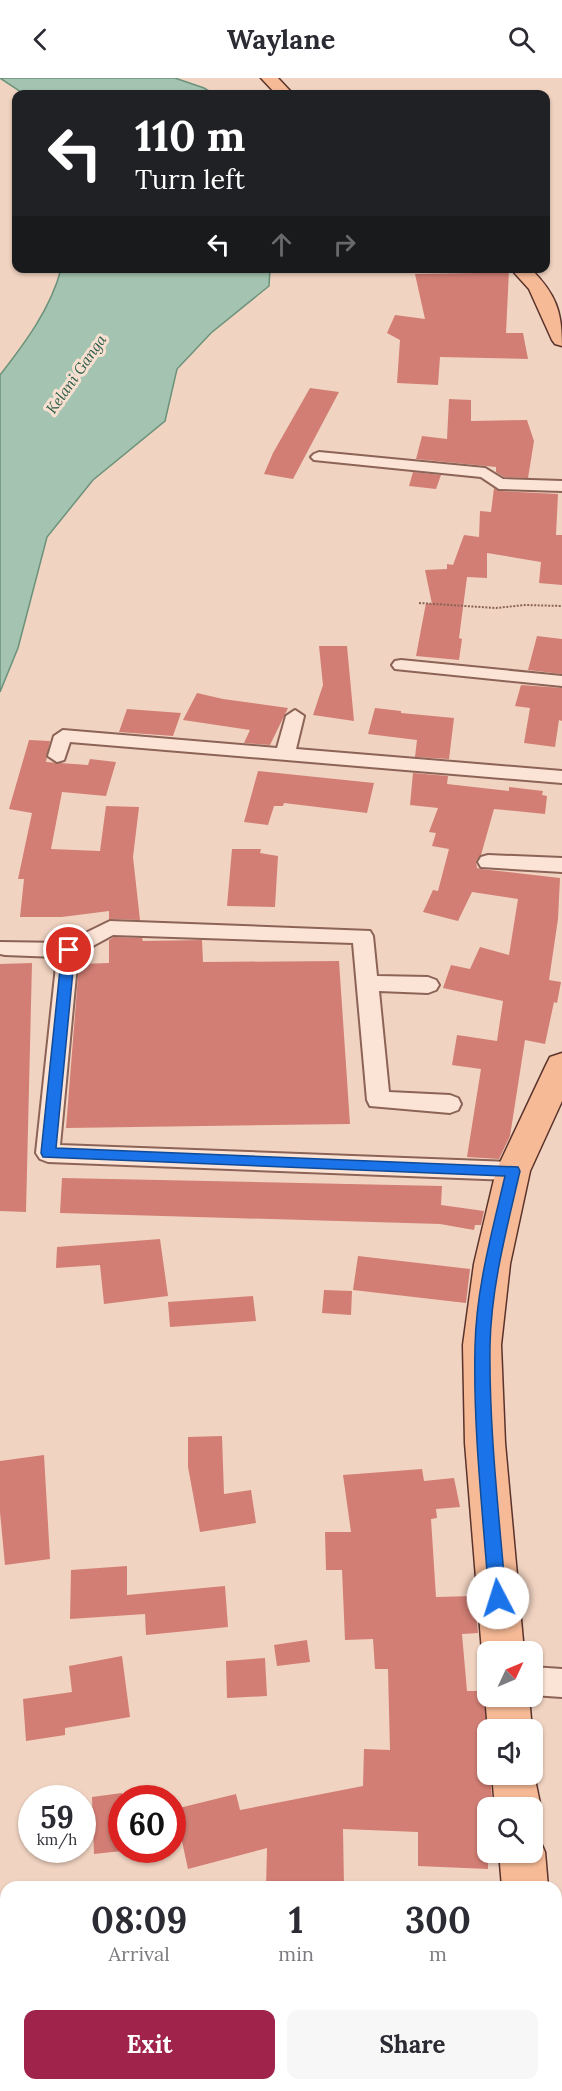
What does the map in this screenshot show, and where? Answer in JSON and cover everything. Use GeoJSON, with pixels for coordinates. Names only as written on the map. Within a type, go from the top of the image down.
{"type":"FeatureCollection","features":[{"type":"Feature","properties":{"kind":"main road"},"geometry":{"type":"LineString","coordinates":[[269,78],[281,90]]}},
{"type":"Feature","properties":{"kind":"main road"},"geometry":{"type":"LineString","coordinates":[[524,273],[556,311],[562,340]]}},
{"type":"Feature","properties":{"kind":"main road"},"geometry":{"type":"LineString","coordinates":[[502,1641],[485,1443],[482,1345],[492,1264],[513,1171],[562,1065]]}},
{"type":"Feature","properties":{"kind":"main road"},"geometry":{"type":"LineString","coordinates":[[523,1863],[524,1881]]}},
{"type":"Feature","properties":{"kind":"street"},"geometry":{"type":"LineString","coordinates":[[319,457],[484,472],[499,484],[562,486]]}},
{"type":"Feature","properties":{"kind":"street"},"geometry":{"type":"LineString","coordinates":[[401,665],[562,681]]}},
{"type":"Feature","properties":{"kind":"street"},"geometry":{"type":"LineString","coordinates":[[285,754],[295,716]]}},
{"type":"Feature","properties":{"kind":"street"},"geometry":{"type":"LineString","coordinates":[[57,756],[63,736],[562,777]]}},
{"type":"Feature","properties":{"kind":"street"},"geometry":{"type":"LineString","coordinates":[[488,862],[562,865]]}},
{"type":"Feature","properties":{"kind":"street"},"geometry":{"type":"LineString","coordinates":[[5,948],[69,950],[110,928],[363,936],[378,1100],[450,1104]]}},
{"type":"Feature","properties":{"kind":"street"},"geometry":{"type":"LineString","coordinates":[[69,950],[48,1153],[513,1171]]}},
{"type":"Feature","properties":{"kind":"street"},"geometry":{"type":"LineString","coordinates":[[368,983],[428,985]]}},
{"type":"Feature","properties":{"kind":"street"},"geometry":{"type":"LineString","coordinates":[[543,1682],[562,1683]]}},
{"type":"Feature","properties":{"kind":"path"},"geometry":{"type":"LineString","coordinates":[[418,603],[496,608],[525,605],[562,606]]}},
{"type":"Feature","properties":{"kind":"water"},"geometry":{"type":"Polygon","coordinates":[[[0,78],[175,78],[207,90],[18,90],[0,78]]]}},
{"type":"Feature","properties":{"kind":"water","name":"Kelani Ganga"},"geometry":{"type":"Polygon","coordinates":[[[60,273],[270,273],[269,286],[211,333],[177,369],[165,421],[93,480],[47,537],[18,648],[0,692],[0,375],[28,338],[57,283],[60,273]]]}},
{"type":"Feature","properties":{"kind":"building"},"geometry":{"type":"Polygon","coordinates":[[[509,273],[506,333],[523,333],[528,359],[440,357],[438,385],[397,383],[400,340],[387,333],[395,315],[425,319],[415,274],[509,273]]]}},
{"type":"Feature","properties":{"kind":"building"},"geometry":{"type":"Polygon","coordinates":[[[310,388],[339,392],[293,479],[264,474],[273,453],[310,388]]]}},
{"type":"Feature","properties":{"kind":"building"},"geometry":{"type":"Polygon","coordinates":[[[449,399],[471,400],[471,421],[527,420],[534,441],[528,478],[504,477],[496,472],[496,467],[416,459],[422,436],[447,439],[449,399]]]}},
{"type":"Feature","properties":{"kind":"building"},"geometry":{"type":"Polygon","coordinates":[[[413,472],[441,475],[436,489],[409,486],[413,472]]]}},
{"type":"Feature","properties":{"kind":"building"},"geometry":{"type":"Polygon","coordinates":[[[494,488],[499,491],[558,494],[556,535],[562,535],[562,585],[539,583],[541,562],[487,553],[487,578],[467,577],[459,638],[462,639],[459,660],[416,656],[426,603],[432,604],[425,570],[447,569],[447,564],[453,565],[464,535],[479,537],[480,511],[491,512],[494,488]]]}},
{"type":"Feature","properties":{"kind":"building"},"geometry":{"type":"Polygon","coordinates":[[[537,636],[562,639],[562,674],[528,670],[537,636]]]}},
{"type":"Feature","properties":{"kind":"building"},"geometry":{"type":"Polygon","coordinates":[[[319,646],[347,646],[354,721],[313,715],[323,685],[319,646]]]}},
{"type":"Feature","properties":{"kind":"building"},"geometry":{"type":"Polygon","coordinates":[[[521,685],[562,688],[562,721],[559,720],[555,747],[524,743],[530,708],[515,706],[521,685]]]}},
{"type":"Feature","properties":{"kind":"building"},"geometry":{"type":"Polygon","coordinates":[[[197,693],[288,708],[270,745],[244,743],[250,730],[183,720],[197,693]]]}},
{"type":"Feature","properties":{"kind":"building"},"geometry":{"type":"Polygon","coordinates":[[[375,708],[454,718],[449,759],[415,757],[417,740],[368,734],[375,708]]]}},
{"type":"Feature","properties":{"kind":"building"},"geometry":{"type":"Polygon","coordinates":[[[127,709],[181,713],[173,736],[119,732],[127,709]]]}},
{"type":"Feature","properties":{"kind":"building"},"geometry":{"type":"Polygon","coordinates":[[[29,740],[50,741],[46,762],[88,765],[90,759],[116,762],[106,796],[62,792],[51,849],[100,851],[106,806],[139,807],[133,857],[140,920],[109,919],[109,911],[62,917],[20,917],[24,879],[18,879],[32,813],[9,809],[29,740]]]}},
{"type":"Feature","properties":{"kind":"building"},"geometry":{"type":"Polygon","coordinates":[[[258,771],[374,783],[367,813],[284,803],[283,806],[274,806],[268,825],[244,822],[258,771]]]}},
{"type":"Feature","properties":{"kind":"building"},"geometry":{"type":"Polygon","coordinates":[[[413,773],[448,776],[447,784],[509,791],[509,787],[543,791],[542,795],[547,796],[545,814],[494,809],[481,855],[476,861],[477,868],[481,869],[560,878],[558,919],[549,980],[561,982],[557,1003],[554,1002],[545,1044],[525,1040],[510,1136],[499,1159],[467,1157],[481,1069],[452,1065],[457,1035],[497,1041],[503,1001],[443,988],[451,965],[470,969],[480,947],[509,955],[518,899],[472,892],[458,921],[423,912],[433,890],[438,891],[449,849],[432,846],[436,833],[429,832],[438,808],[410,805],[413,773]]]}},
{"type":"Feature","properties":{"kind":"building"},"geometry":{"type":"Polygon","coordinates":[[[232,849],[261,849],[260,853],[278,856],[275,907],[227,906],[232,849]]]}},
{"type":"Feature","properties":{"kind":"building"},"geometry":{"type":"Polygon","coordinates":[[[114,937],[142,938],[143,941],[202,940],[203,962],[339,961],[350,1124],[66,1128],[79,964],[109,963],[109,940],[114,937]]]}},
{"type":"Feature","properties":{"kind":"building"},"geometry":{"type":"Polygon","coordinates":[[[32,963],[26,1212],[0,1211],[0,964],[32,963]]]}},
{"type":"Feature","properties":{"kind":"building"},"geometry":{"type":"Polygon","coordinates":[[[62,1178],[442,1186],[441,1205],[484,1211],[481,1225],[475,1225],[474,1230],[440,1224],[60,1213],[62,1178]]]}},
{"type":"Feature","properties":{"kind":"building"},"geometry":{"type":"Polygon","coordinates":[[[160,1239],[168,1296],[104,1304],[100,1265],[56,1268],[57,1247],[160,1239]]]}},
{"type":"Feature","properties":{"kind":"building"},"geometry":{"type":"Polygon","coordinates":[[[358,1256],[470,1269],[466,1303],[353,1290],[358,1256]]]}},
{"type":"Feature","properties":{"kind":"building"},"geometry":{"type":"Polygon","coordinates":[[[324,1290],[352,1291],[351,1315],[322,1313],[324,1290]]]}},
{"type":"Feature","properties":{"kind":"building"},"geometry":{"type":"Polygon","coordinates":[[[253,1296],[256,1321],[170,1327],[168,1302],[253,1296]]]}},
{"type":"Feature","properties":{"kind":"building"},"geometry":{"type":"Polygon","coordinates":[[[222,1436],[224,1494],[251,1490],[256,1523],[200,1532],[188,1467],[188,1437],[222,1436]]]}},
{"type":"Feature","properties":{"kind":"building"},"geometry":{"type":"Polygon","coordinates":[[[44,1455],[50,1559],[5,1565],[0,1512],[0,1461],[44,1455]]]}},
{"type":"Feature","properties":{"kind":"building"},"geometry":{"type":"Polygon","coordinates":[[[422,1469],[424,1481],[454,1478],[460,1507],[436,1509],[437,1518],[431,1519],[436,1597],[474,1596],[478,1633],[462,1634],[467,1691],[477,1691],[477,1707],[485,1707],[486,1719],[477,1719],[477,1785],[491,1785],[492,1797],[477,1797],[477,1863],[488,1863],[488,1869],[418,1866],[418,1832],[343,1829],[344,1881],[266,1881],[267,1848],[188,1869],[186,1806],[236,1794],[240,1810],[363,1786],[364,1749],[390,1750],[388,1669],[375,1669],[373,1639],[345,1640],[342,1570],[326,1570],[325,1532],[351,1532],[343,1475],[422,1469]]]}},
{"type":"Feature","properties":{"kind":"building"},"geometry":{"type":"Polygon","coordinates":[[[127,1566],[127,1595],[225,1586],[228,1627],[146,1635],[145,1614],[70,1619],[71,1570],[127,1566]]]}},
{"type":"Feature","properties":{"kind":"building"},"geometry":{"type":"Polygon","coordinates":[[[307,1640],[310,1662],[277,1666],[274,1645],[307,1640]]]}},
{"type":"Feature","properties":{"kind":"building"},"geometry":{"type":"Polygon","coordinates":[[[122,1656],[130,1717],[65,1728],[65,1735],[26,1741],[23,1699],[72,1692],[69,1666],[122,1656]]]}},
{"type":"Feature","properties":{"kind":"building"},"geometry":{"type":"Polygon","coordinates":[[[265,1658],[267,1696],[227,1698],[226,1661],[265,1658]]]}},
{"type":"Feature","properties":{"kind":"building"},"geometry":{"type":"Polygon","coordinates":[[[108,1795],[108,1852],[96,1854],[96,1796],[108,1795]]]}},
{"type":"Feature","properties":{"kind":"route"},"geometry":{"type":"LineString","coordinates":[[69,950],[48,1153],[513,1171],[492,1264],[482,1345],[485,1443],[498,1598]]}}]}
